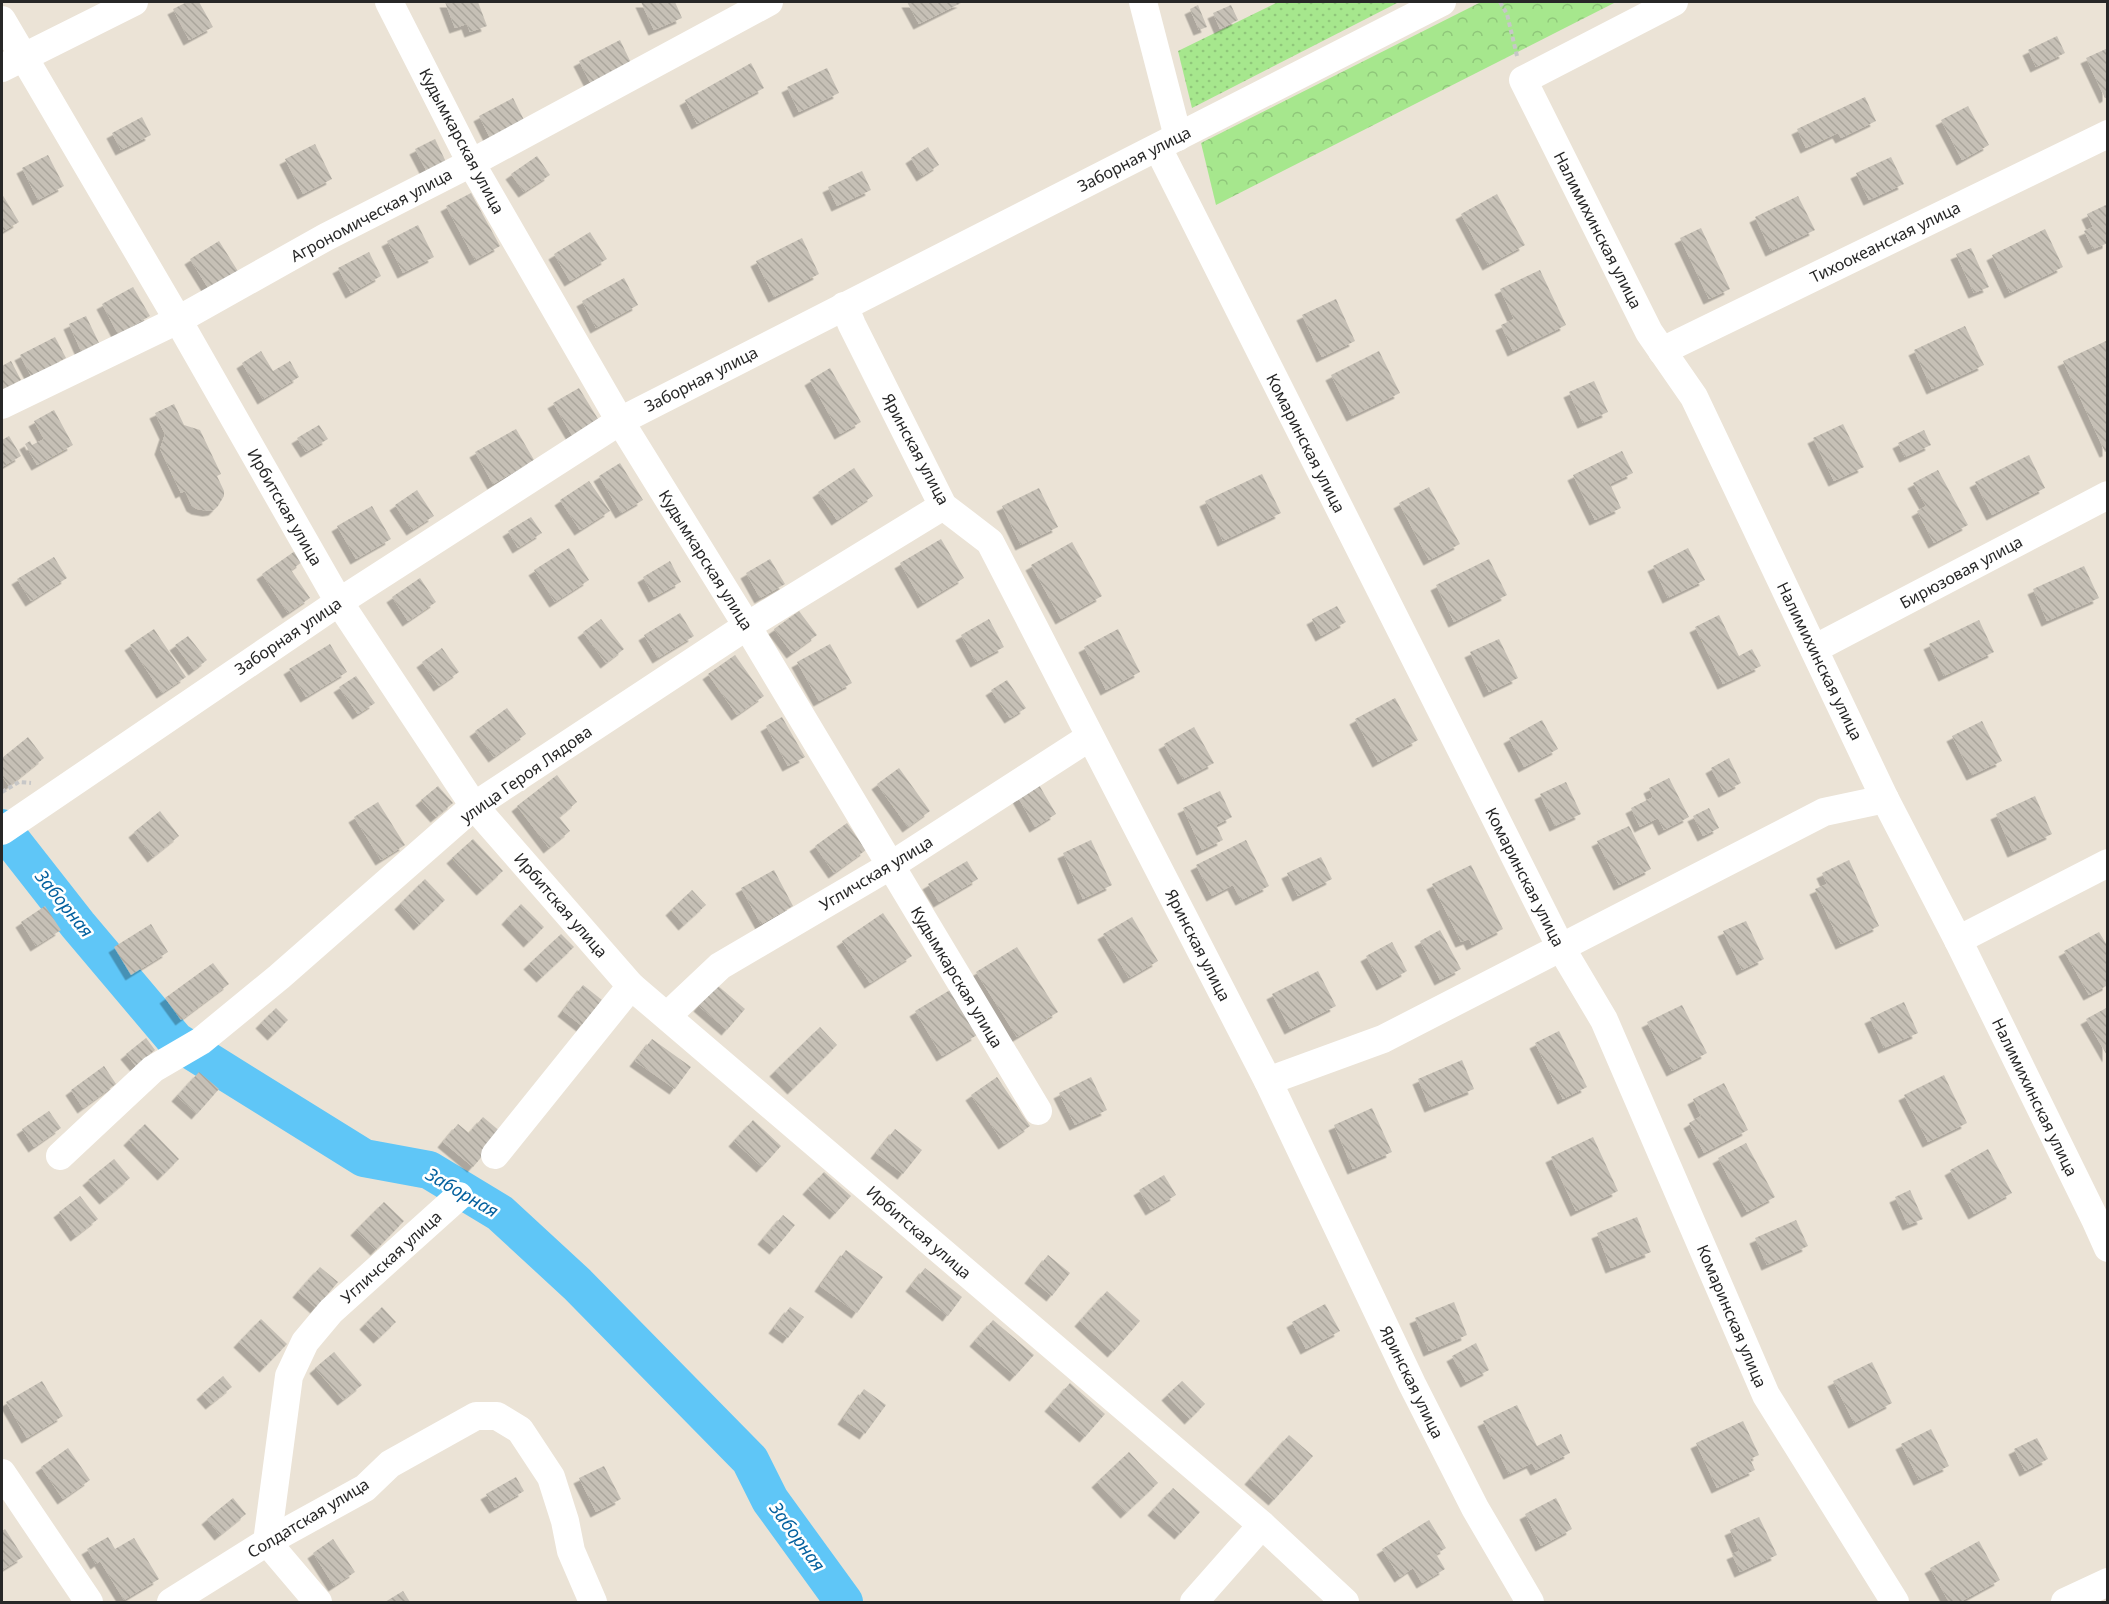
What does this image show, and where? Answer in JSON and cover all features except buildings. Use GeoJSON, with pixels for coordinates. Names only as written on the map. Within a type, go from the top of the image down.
{"type":"FeatureCollection","features":[{"type":"Feature","properties":{"kind":"street"},"geometry":{"type":"LineString","coordinates":[[12,63],[134,2]]}},
{"type":"Feature","properties":{"kind":"street","name":"Кудымкарская улица"},"geometry":{"type":"LineString","coordinates":[[389,2],[471,164],[620,421],[747,626],[1038,1111]]}},
{"type":"Feature","properties":{"kind":"street","name":"Агрономическая улица"},"geometry":{"type":"LineString","coordinates":[[2,405],[178,320],[326,237],[471,164],[769,2]]}},
{"type":"Feature","properties":{"kind":"street","name":"Комаринская улица"},"geometry":{"type":"LineString","coordinates":[[1143,2],[1168,142],[1560,946],[1604,1020],[1766,1395],[1895,1602]]}},
{"type":"Feature","properties":{"kind":"street","name":"Заборная улица"},"geometry":{"type":"LineString","coordinates":[[2,831],[339,602],[620,421],[1442,2]]}},
{"type":"Feature","properties":{"kind":"street"},"geometry":{"type":"LineString","coordinates":[[1523,80],[1674,2]]}},
{"type":"Feature","properties":{"kind":"street","name":"Ирбитская улица"},"geometry":{"type":"LineString","coordinates":[[2,20],[12,63],[178,320],[339,602],[474,806],[631,986],[1262,1525],[1345,1602]]}},
{"type":"Feature","properties":{"kind":"street","name":"Налимихинская улица"},"geometry":{"type":"LineString","coordinates":[[1523,80],[1649,332],[1694,397],[1885,799],[2101,1216],[2108,1248]]}},
{"type":"Feature","properties":{"kind":"street","name":"Тихоокеанская улица"},"geometry":{"type":"LineString","coordinates":[[1662,351],[2108,134]]}},
{"type":"Feature","properties":{"kind":"street","name":"Яринская улица"},"geometry":{"type":"LineString","coordinates":[[844,306],[943,506],[990,542],[1268,1081],[1423,1405],[1475,1508],[1530,1602]]}},
{"type":"Feature","properties":{"kind":"street","name":"Бирюзовая улица"},"geometry":{"type":"LineString","coordinates":[[1814,649],[2108,495]]}},
{"type":"Feature","properties":{"kind":"street","name":"улица Героя Лядова"},"geometry":{"type":"LineString","coordinates":[[60,1156],[153,1069],[201,1041],[279,977],[474,806],[747,626],[943,506]]}},
{"type":"Feature","properties":{"kind":"street","name":"Угличская улица"},"geometry":{"type":"LineString","coordinates":[[667,1016],[720,966],[890,866],[1090,737]]}},
{"type":"Feature","properties":{"kind":"street"},"geometry":{"type":"LineString","coordinates":[[1268,1081],[1383,1039],[1824,812],[1885,799]]}},
{"type":"Feature","properties":{"kind":"street"},"geometry":{"type":"LineString","coordinates":[[1958,940],[2108,863]]}},
{"type":"Feature","properties":{"kind":"street"},"geometry":{"type":"LineString","coordinates":[[495,1155],[631,986]]}},
{"type":"Feature","properties":{"kind":"street","name":"Угличская улица"},"geometry":{"type":"LineString","coordinates":[[267,1542],[289,1376],[305,1342],[331,1311],[459,1196]]}},
{"type":"Feature","properties":{"kind":"street","name":"Солдатская улица"},"geometry":{"type":"LineString","coordinates":[[171,1602],[267,1542],[365,1488],[390,1464],[476,1416],[497,1416],[519,1430],[551,1477],[565,1521],[571,1551],[593,1602]]}},
{"type":"Feature","properties":{"kind":"street"},"geometry":{"type":"LineString","coordinates":[[2,1473],[89,1602]]}},
{"type":"Feature","properties":{"kind":"street"},"geometry":{"type":"LineString","coordinates":[[1194,1602],[1262,1525]]}},
{"type":"Feature","properties":{"kind":"street"},"geometry":{"type":"LineString","coordinates":[[267,1542],[318,1602]]}},
{"type":"Feature","properties":{"kind":"street"},"geometry":{"type":"LineString","coordinates":[[2065,1602],[2108,1582]]}},
{"type":"Feature","properties":{"kind":"path"},"geometry":{"type":"LineString","coordinates":[[1500,2],[1507,14],[1523,80]]}},
{"type":"Feature","properties":{"kind":"path"},"geometry":{"type":"LineString","coordinates":[[2,792],[19,782]]}},
{"type":"Feature","properties":{"kind":"green space"},"geometry":{"type":"Polygon","coordinates":[[[1278,2],[1399,2],[1192,108],[1178,51],[1278,2]]]}},
{"type":"Feature","properties":{"kind":"green space"},"geometry":{"type":"Polygon","coordinates":[[[1481,2],[1616,2],[1216,205],[1201,143],[1481,2]]]}},
{"type":"Feature","properties":{"kind":"waterway","name":"Заборная"},"geometry":{"type":"LineString","coordinates":[[2,828],[78,925],[176,1041],[364,1158],[429,1170],[500,1213],[577,1284],[750,1460],[770,1500],[844,1602]]}}]}
